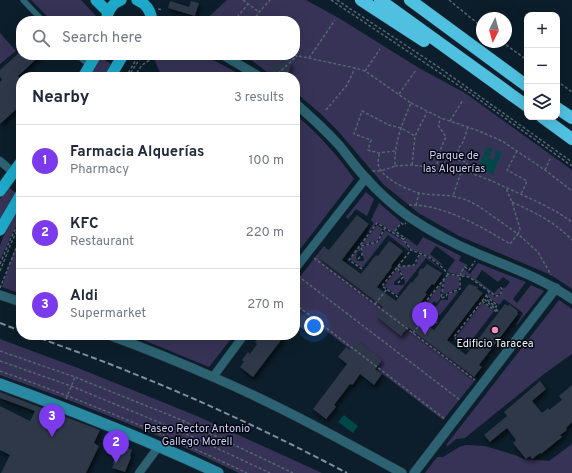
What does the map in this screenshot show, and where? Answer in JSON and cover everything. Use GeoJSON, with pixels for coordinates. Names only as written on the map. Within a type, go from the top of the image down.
{"type":"FeatureCollection","features":[{"type":"Feature","properties":{"kind":"highway"},"geometry":{"type":"LineString","coordinates":[[361,0],[423,40],[444,46]]}},
{"type":"Feature","properties":{"kind":"highway"},"geometry":{"type":"LineString","coordinates":[[380,0],[524,104]]}},
{"type":"Feature","properties":{"kind":"highway"},"geometry":{"type":"LineString","coordinates":[[410,0],[524,84]]}},
{"type":"Feature","properties":{"kind":"highway"},"geometry":{"type":"LineString","coordinates":[[418,0],[425,11]]}},
{"type":"Feature","properties":{"kind":"highway"},"geometry":{"type":"LineString","coordinates":[[560,110],[572,118]]}},
{"type":"Feature","properties":{"kind":"highway"},"geometry":{"type":"LineString","coordinates":[[546,120],[572,139]]}},
{"type":"Feature","properties":{"kind":"main road"},"geometry":{"type":"LineString","coordinates":[[96,0],[106,16]]}},
{"type":"Feature","properties":{"kind":"main road"},"geometry":{"type":"LineString","coordinates":[[107,16],[112,6],[121,0]]}},
{"type":"Feature","properties":{"kind":"main road"},"geometry":{"type":"LineString","coordinates":[[137,0],[150,5],[151,16]]}},
{"type":"Feature","properties":{"kind":"main road"},"geometry":{"type":"LineString","coordinates":[[86,72],[93,60]]}},
{"type":"Feature","properties":{"kind":"main road"},"geometry":{"type":"LineString","coordinates":[[113,72],[120,60]]}},
{"type":"Feature","properties":{"kind":"main road"},"geometry":{"type":"LineString","coordinates":[[0,191],[16,168]]}},
{"type":"Feature","properties":{"kind":"main road"},"geometry":{"type":"LineString","coordinates":[[0,230],[16,203]]}},
{"type":"Feature","properties":{"kind":"main road"},"geometry":{"type":"LineString","coordinates":[[0,384],[63,407],[159,446],[218,473]]}},
{"type":"Feature","properties":{"kind":"street"},"geometry":{"type":"LineString","coordinates":[[22,0],[38,16]]}},
{"type":"Feature","properties":{"kind":"street"},"geometry":{"type":"LineString","coordinates":[[83,60],[90,66]]}},
{"type":"Feature","properties":{"kind":"street"},"geometry":{"type":"LineString","coordinates":[[231,60],[252,72]]}},
{"type":"Feature","properties":{"kind":"street"},"geometry":{"type":"LineString","coordinates":[[300,108],[316,122],[397,207],[435,234],[556,288],[572,299]]}},
{"type":"Feature","properties":{"kind":"street"},"geometry":{"type":"LineString","coordinates":[[0,161],[13,172]]}},
{"type":"Feature","properties":{"kind":"street"},"geometry":{"type":"LineString","coordinates":[[300,269],[367,175]]}},
{"type":"Feature","properties":{"kind":"street"},"geometry":{"type":"LineString","coordinates":[[414,473],[556,288]]}},
{"type":"Feature","properties":{"kind":"street"},"geometry":{"type":"LineString","coordinates":[[0,295],[16,300]]}},
{"type":"Feature","properties":{"kind":"street"},"geometry":{"type":"LineString","coordinates":[[121,340],[213,377],[303,419],[402,473]]}},
{"type":"Feature","properties":{"kind":"street"},"geometry":{"type":"LineString","coordinates":[[213,377],[240,340]]}},
{"type":"Feature","properties":{"kind":"street"},"geometry":{"type":"LineString","coordinates":[[303,419],[307,427],[392,473]]}},
{"type":"Feature","properties":{"kind":"street"},"geometry":{"type":"LineString","coordinates":[[139,473],[159,446]]}},
{"type":"Feature","properties":{"kind":"path"},"geometry":{"type":"LineString","coordinates":[[243,0],[259,12]]}},
{"type":"Feature","properties":{"kind":"path"},"geometry":{"type":"LineString","coordinates":[[256,16],[270,0]]}},
{"type":"Feature","properties":{"kind":"path"},"geometry":{"type":"LineString","coordinates":[[331,0],[457,84],[572,166]]}},
{"type":"Feature","properties":{"kind":"path"},"geometry":{"type":"LineString","coordinates":[[337,0],[436,66],[572,162]]}},
{"type":"Feature","properties":{"kind":"path"},"geometry":{"type":"LineString","coordinates":[[449,0],[476,22]]}},
{"type":"Feature","properties":{"kind":"path"},"geometry":{"type":"LineString","coordinates":[[238,16],[248,4]]}},
{"type":"Feature","properties":{"kind":"path"},"geometry":{"type":"LineString","coordinates":[[309,58],[335,20]]}},
{"type":"Feature","properties":{"kind":"path"},"geometry":{"type":"LineString","coordinates":[[510,48],[524,58]]}},
{"type":"Feature","properties":{"kind":"path"},"geometry":{"type":"LineString","coordinates":[[365,71],[380,49]]}},
{"type":"Feature","properties":{"kind":"path"},"geometry":{"type":"LineString","coordinates":[[300,56],[365,71],[411,103],[427,112],[450,122],[480,131],[502,141],[545,170],[572,191]]}},
{"type":"Feature","properties":{"kind":"path"},"geometry":{"type":"LineString","coordinates":[[130,72],[136,60]]}},
{"type":"Feature","properties":{"kind":"path"},"geometry":{"type":"LineString","coordinates":[[131,72],[139,60]]}},
{"type":"Feature","properties":{"kind":"path"},"geometry":{"type":"LineString","coordinates":[[137,72],[142,64],[152,60]]}},
{"type":"Feature","properties":{"kind":"path"},"geometry":{"type":"LineString","coordinates":[[279,72],[293,60]]}},
{"type":"Feature","properties":{"kind":"path"},"geometry":{"type":"LineString","coordinates":[[326,110],[347,85],[355,68]]}},
{"type":"Feature","properties":{"kind":"path"},"geometry":{"type":"LineString","coordinates":[[399,94],[416,70]]}},
{"type":"Feature","properties":{"kind":"path"},"geometry":{"type":"LineString","coordinates":[[560,83],[572,92]]}},
{"type":"Feature","properties":{"kind":"path"},"geometry":{"type":"LineString","coordinates":[[450,122],[463,100]]}},
{"type":"Feature","properties":{"kind":"path"},"geometry":{"type":"LineString","coordinates":[[395,166],[395,151],[400,128],[411,103]]}},
{"type":"Feature","properties":{"kind":"path"},"geometry":{"type":"LineString","coordinates":[[395,151],[380,153],[368,150],[371,140],[354,134],[362,111],[415,136]]}},
{"type":"Feature","properties":{"kind":"path"},"geometry":{"type":"LineString","coordinates":[[412,165],[415,136],[427,112]]}},
{"type":"Feature","properties":{"kind":"path"},"geometry":{"type":"LineString","coordinates":[[436,169],[440,148],[446,137],[438,125],[440,118]]}},
{"type":"Feature","properties":{"kind":"path"},"geometry":{"type":"LineString","coordinates":[[468,127],[463,142],[458,149],[458,160],[466,162],[471,173]]}},
{"type":"Feature","properties":{"kind":"path"},"geometry":{"type":"LineString","coordinates":[[517,151],[507,170],[527,182],[520,194]]}},
{"type":"Feature","properties":{"kind":"path"},"geometry":{"type":"LineString","coordinates":[[380,153],[378,164],[381,171],[389,179],[405,188],[419,193],[453,196],[467,200],[480,207],[518,234],[538,252],[551,275]]}},
{"type":"Feature","properties":{"kind":"path"},"geometry":{"type":"LineString","coordinates":[[545,170],[550,159]]}},
{"type":"Feature","properties":{"kind":"path"},"geometry":{"type":"LineString","coordinates":[[367,175],[371,171],[381,171],[395,166],[412,165],[471,173],[520,194],[557,212],[572,222]]}},
{"type":"Feature","properties":{"kind":"path"},"geometry":{"type":"LineString","coordinates":[[453,196],[461,172]]}},
{"type":"Feature","properties":{"kind":"path"},"geometry":{"type":"LineString","coordinates":[[409,205],[416,205],[441,211],[475,223],[510,244],[520,229],[512,202],[506,191],[508,189]]}},
{"type":"Feature","properties":{"kind":"path"},"geometry":{"type":"LineString","coordinates":[[416,205],[419,193]]}},
{"type":"Feature","properties":{"kind":"path"},"geometry":{"type":"LineString","coordinates":[[512,202],[542,216],[572,240]]}},
{"type":"Feature","properties":{"kind":"path"},"geometry":{"type":"LineString","coordinates":[[403,240],[405,238],[395,231],[401,223],[404,225],[406,223]]}},
{"type":"Feature","properties":{"kind":"path"},"geometry":{"type":"LineString","coordinates":[[362,269],[349,260],[377,224],[403,240],[410,250],[429,257],[442,267],[448,274],[469,277],[494,295],[500,295],[502,289],[499,286]]}},
{"type":"Feature","properties":{"kind":"path"},"geometry":{"type":"LineString","coordinates":[[0,264],[16,228]]}},
{"type":"Feature","properties":{"kind":"path"},"geometry":{"type":"LineString","coordinates":[[360,246],[377,242],[385,228]]}},
{"type":"Feature","properties":{"kind":"path"},"geometry":{"type":"LineString","coordinates":[[0,271],[16,233]]}},
{"type":"Feature","properties":{"kind":"path"},"geometry":{"type":"LineString","coordinates":[[358,259],[362,255],[360,246]]}},
{"type":"Feature","properties":{"kind":"path"},"geometry":{"type":"LineString","coordinates":[[0,288],[16,248]]}},
{"type":"Feature","properties":{"kind":"path"},"geometry":{"type":"LineString","coordinates":[[398,297],[382,286],[410,250]]}},
{"type":"Feature","properties":{"kind":"path"},"geometry":{"type":"LineString","coordinates":[[397,267],[414,265],[420,253]]}},
{"type":"Feature","properties":{"kind":"path"},"geometry":{"type":"LineString","coordinates":[[313,257],[476,381]]}},
{"type":"Feature","properties":{"kind":"path"},"geometry":{"type":"LineString","coordinates":[[444,279],[441,298],[446,297],[447,294],[460,290],[461,272],[465,267],[469,270],[476,260]]}},
{"type":"Feature","properties":{"kind":"path"},"geometry":{"type":"LineString","coordinates":[[397,267],[403,277],[398,283]]}},
{"type":"Feature","properties":{"kind":"path"},"geometry":{"type":"LineString","coordinates":[[437,323],[420,310],[448,274]]}},
{"type":"Feature","properties":{"kind":"path"},"geometry":{"type":"LineString","coordinates":[[300,275],[461,401]]}},
{"type":"Feature","properties":{"kind":"path"},"geometry":{"type":"LineString","coordinates":[[375,304],[387,289]]}},
{"type":"Feature","properties":{"kind":"path"},"geometry":{"type":"LineString","coordinates":[[469,349],[454,337],[489,292]]}},
{"type":"Feature","properties":{"kind":"path"},"geometry":{"type":"LineString","coordinates":[[482,301],[497,312],[498,310],[485,300],[486,299],[496,307],[497,305],[486,296]]}},
{"type":"Feature","properties":{"kind":"path"},"geometry":{"type":"LineString","coordinates":[[300,308],[447,420]]}},
{"type":"Feature","properties":{"kind":"path"},"geometry":{"type":"LineString","coordinates":[[413,333],[427,315]]}},
{"type":"Feature","properties":{"kind":"path"},"geometry":{"type":"LineString","coordinates":[[0,350],[75,376],[184,421],[292,473]]}},
{"type":"Feature","properties":{"kind":"path"},"geometry":{"type":"LineString","coordinates":[[0,361],[71,386],[180,431],[270,473]]}},
{"type":"Feature","properties":{"kind":"path"},"geometry":{"type":"LineString","coordinates":[[0,371],[67,395],[176,440],[247,473]]}},
{"type":"Feature","properties":{"kind":"path"},"geometry":{"type":"LineString","coordinates":[[65,401],[75,376]]}},
{"type":"Feature","properties":{"kind":"path"},"geometry":{"type":"LineString","coordinates":[[174,445],[184,421]]}},
{"type":"Feature","properties":{"kind":"green space"},"geometry":{"type":"Polygon","coordinates":[[[31,0],[81,0],[96,16],[47,16],[31,0]]]}},
{"type":"Feature","properties":{"kind":"green space","name":"Parque de las Alquerías"},"geometry":{"type":"Polygon","coordinates":[[[227,0],[306,0],[337,17],[419,68],[465,93],[572,170],[572,289],[551,275],[459,236],[420,214],[384,185],[338,131],[300,96],[300,72],[267,72],[251,60],[300,60],[300,16],[209,16],[227,0]]]}},
{"type":"Feature","properties":{"kind":"green space"},"geometry":{"type":"Polygon","coordinates":[[[0,33],[16,51],[0,64],[0,33]]]}},
{"type":"Feature","properties":{"kind":"green space"},"geometry":{"type":"Polygon","coordinates":[[[100,60],[104,60],[113,65],[108,72],[92,72],[100,60]]]}},
{"type":"Feature","properties":{"kind":"green space"},"geometry":{"type":"Polygon","coordinates":[[[213,60],[236,72],[160,72],[155,61],[213,60]]]}},
{"type":"Feature","properties":{"kind":"green space"},"geometry":{"type":"Polygon","coordinates":[[[300,119],[327,145],[354,179],[300,249],[300,119]]]}},
{"type":"Feature","properties":{"kind":"green space"},"geometry":{"type":"Polygon","coordinates":[[[8,187],[16,193],[0,220],[0,199],[8,187]]]}},
{"type":"Feature","properties":{"kind":"green space"},"geometry":{"type":"Polygon","coordinates":[[[366,192],[374,199],[367,216],[356,209],[348,219],[346,217],[366,192]]]}},
{"type":"Feature","properties":{"kind":"green space"},"geometry":{"type":"Polygon","coordinates":[[[379,203],[401,222],[394,231],[402,238],[377,222],[369,232],[368,231],[374,223],[371,220],[379,203]]]}},
{"type":"Feature","properties":{"kind":"green space"},"geometry":{"type":"Polygon","coordinates":[[[16,214],[16,226],[0,258],[0,246],[3,237],[16,214]]]}},
{"type":"Feature","properties":{"kind":"green space"},"geometry":{"type":"Polygon","coordinates":[[[377,225],[383,229],[377,241],[361,245],[377,225]]]}},
{"type":"Feature","properties":{"kind":"green space"},"geometry":{"type":"Polygon","coordinates":[[[385,230],[404,241],[409,251],[388,235],[362,268],[350,259],[360,247],[360,251],[357,252],[356,259],[358,261],[363,261],[361,247],[378,242],[385,230]]]}},
{"type":"Feature","properties":{"kind":"green space"},"geometry":{"type":"Polygon","coordinates":[[[423,237],[461,256],[459,261],[468,265],[464,269],[470,274],[478,263],[526,282],[513,299],[517,303],[531,285],[544,291],[517,325],[516,324],[523,313],[504,299],[499,305],[487,296],[489,293],[495,297],[500,295],[504,287],[505,288],[510,282],[503,277],[498,282],[482,270],[476,279],[494,293],[499,288],[501,290],[499,294],[494,295],[469,276],[462,275],[462,273],[460,275],[450,273],[447,271],[455,260],[436,246],[430,254],[442,264],[441,265],[429,256],[410,249],[405,240],[407,238],[417,246],[423,237]]]}},
{"type":"Feature","properties":{"kind":"green space"},"geometry":{"type":"Polygon","coordinates":[[[324,246],[326,248],[319,258],[476,379],[443,420],[300,311],[300,277],[324,246]]]}},
{"type":"Feature","properties":{"kind":"green space"},"geometry":{"type":"Polygon","coordinates":[[[16,249],[16,292],[2,287],[16,249]]]}},
{"type":"Feature","properties":{"kind":"green space"},"geometry":{"type":"Polygon","coordinates":[[[420,254],[427,257],[446,273],[426,258],[397,295],[384,286],[397,268],[401,276],[394,282],[394,284],[404,285],[405,281],[399,267],[416,265],[420,254]]]}},
{"type":"Feature","properties":{"kind":"green space"},"geometry":{"type":"Polygon","coordinates":[[[448,275],[459,276],[459,288],[442,295],[445,279],[448,275]]]}},
{"type":"Feature","properties":{"kind":"green space"},"geometry":{"type":"Polygon","coordinates":[[[443,281],[440,299],[437,303],[434,301],[425,313],[421,310],[443,281]]]}},
{"type":"Feature","properties":{"kind":"green space"},"geometry":{"type":"Polygon","coordinates":[[[459,291],[435,320],[429,316],[441,300],[448,300],[448,294],[459,291]]]}},
{"type":"Feature","properties":{"kind":"green space"},"geometry":{"type":"Polygon","coordinates":[[[559,300],[572,309],[572,354],[544,374],[465,438],[456,439],[448,446],[446,445],[559,300]]]}},
{"type":"Feature","properties":{"kind":"green space"},"geometry":{"type":"Polygon","coordinates":[[[482,302],[494,311],[468,345],[456,337],[482,302]]]}},
{"type":"Feature","properties":{"kind":"green space","name":"Paseo Rector Antonio Gallego Morell"},"geometry":{"type":"Polygon","coordinates":[[[0,339],[78,368],[197,416],[322,473],[239,473],[175,443],[124,422],[0,375],[0,339]]]}},
{"type":"Feature","properties":{"kind":"green space"},"geometry":{"type":"Polygon","coordinates":[[[143,340],[230,340],[209,367],[143,340]]]}},
{"type":"Feature","properties":{"kind":"green space"},"geometry":{"type":"Polygon","coordinates":[[[572,444],[572,473],[425,473],[437,457],[443,457],[459,447],[466,445],[485,446],[523,459],[549,461],[572,444]]]}},
{"type":"Feature","properties":{"kind":"shaded area"},"geometry":{"type":"Polygon","coordinates":[[[487,147],[493,149],[488,158],[493,160],[496,155],[496,150],[502,152],[493,174],[478,168],[487,147]]]}},
{"type":"Feature","properties":{"kind":"shaded area"},"geometry":{"type":"Polygon","coordinates":[[[344,415],[358,426],[353,433],[338,422],[344,415]]]}},
{"type":"Feature","properties":{"kind":"building"},"geometry":{"type":"Polygon","coordinates":[[[170,1],[189,7],[191,1],[199,3],[195,16],[168,8],[170,1]]]}},
{"type":"Feature","properties":{"kind":"building"},"geometry":{"type":"Polygon","coordinates":[[[16,56],[16,60],[36,60],[22,72],[16,72],[16,110],[0,124],[0,82],[2,80],[0,77],[0,70],[16,56]]]}},
{"type":"Feature","properties":{"kind":"building"},"geometry":{"type":"Polygon","coordinates":[[[288,61],[291,64],[289,72],[272,72],[270,70],[271,65],[288,61]]]}},
{"type":"Feature","properties":{"kind":"building"},"geometry":{"type":"Polygon","coordinates":[[[357,215],[369,224],[342,260],[361,274],[376,255],[378,256],[389,241],[394,244],[403,251],[377,287],[396,301],[419,274],[418,273],[421,268],[423,269],[427,264],[442,273],[434,285],[432,284],[425,293],[427,294],[412,314],[434,330],[469,284],[478,287],[477,289],[483,293],[447,340],[466,355],[505,304],[508,306],[509,304],[518,311],[518,314],[479,365],[482,367],[474,377],[408,327],[401,336],[376,316],[383,307],[319,258],[326,248],[329,250],[357,215]]]}},
{"type":"Feature","properties":{"kind":"building"},"geometry":{"type":"Polygon","coordinates":[[[300,311],[311,320],[304,330],[300,327],[300,311]]]}},
{"type":"Feature","properties":{"kind":"building"},"geometry":{"type":"Polygon","coordinates":[[[257,340],[281,340],[253,377],[240,367],[244,362],[242,360],[248,352],[250,354],[257,344],[255,342],[257,340]]]}},
{"type":"Feature","properties":{"kind":"building"},"geometry":{"type":"Polygon","coordinates":[[[357,341],[382,360],[375,369],[382,374],[374,385],[360,374],[352,385],[350,384],[334,405],[336,407],[326,419],[313,409],[347,364],[338,357],[346,347],[350,350],[357,341]]]}},
{"type":"Feature","properties":{"kind":"building"},"geometry":{"type":"Polygon","coordinates":[[[540,381],[546,389],[532,401],[542,413],[548,408],[549,410],[562,400],[559,396],[572,385],[572,422],[566,428],[567,430],[560,435],[562,437],[541,454],[540,453],[532,459],[530,456],[526,459],[513,443],[516,440],[507,428],[490,442],[484,435],[507,416],[504,412],[540,381]]]}},
{"type":"Feature","properties":{"kind":"building"},"geometry":{"type":"Polygon","coordinates":[[[0,392],[100,430],[94,443],[99,446],[86,473],[1,473],[10,455],[0,450],[0,406],[30,421],[35,411],[0,398],[0,392]]]}},
{"type":"Feature","properties":{"kind":"building"},"geometry":{"type":"Polygon","coordinates":[[[119,446],[132,450],[125,472],[112,468],[119,446]]]}},
{"type":"Feature","properties":{"kind":"railway"},"geometry":{"type":"LineString","coordinates":[[0,323],[16,329]]}},
{"type":"Feature","properties":{"kind":"railway"},"geometry":{"type":"LineString","coordinates":[[45,340],[120,368],[187,396],[267,433],[347,473]]}},
{"type":"Feature","properties":{"kind":"place","name":"Edificio Taracea"},"geometry":{"type":"Point","coordinates":[495,330]}},
{"type":"Feature","properties":{"kind":"place","name":"Farmacia Alquerías"},"geometry":{"type":"Point","coordinates":[425,335]}},
{"type":"Feature","properties":{"kind":"place","name":"Aldi"},"geometry":{"type":"Point","coordinates":[52,437]}},
{"type":"Feature","properties":{"kind":"place","name":"KFC"},"geometry":{"type":"Point","coordinates":[116,463]}}]}
